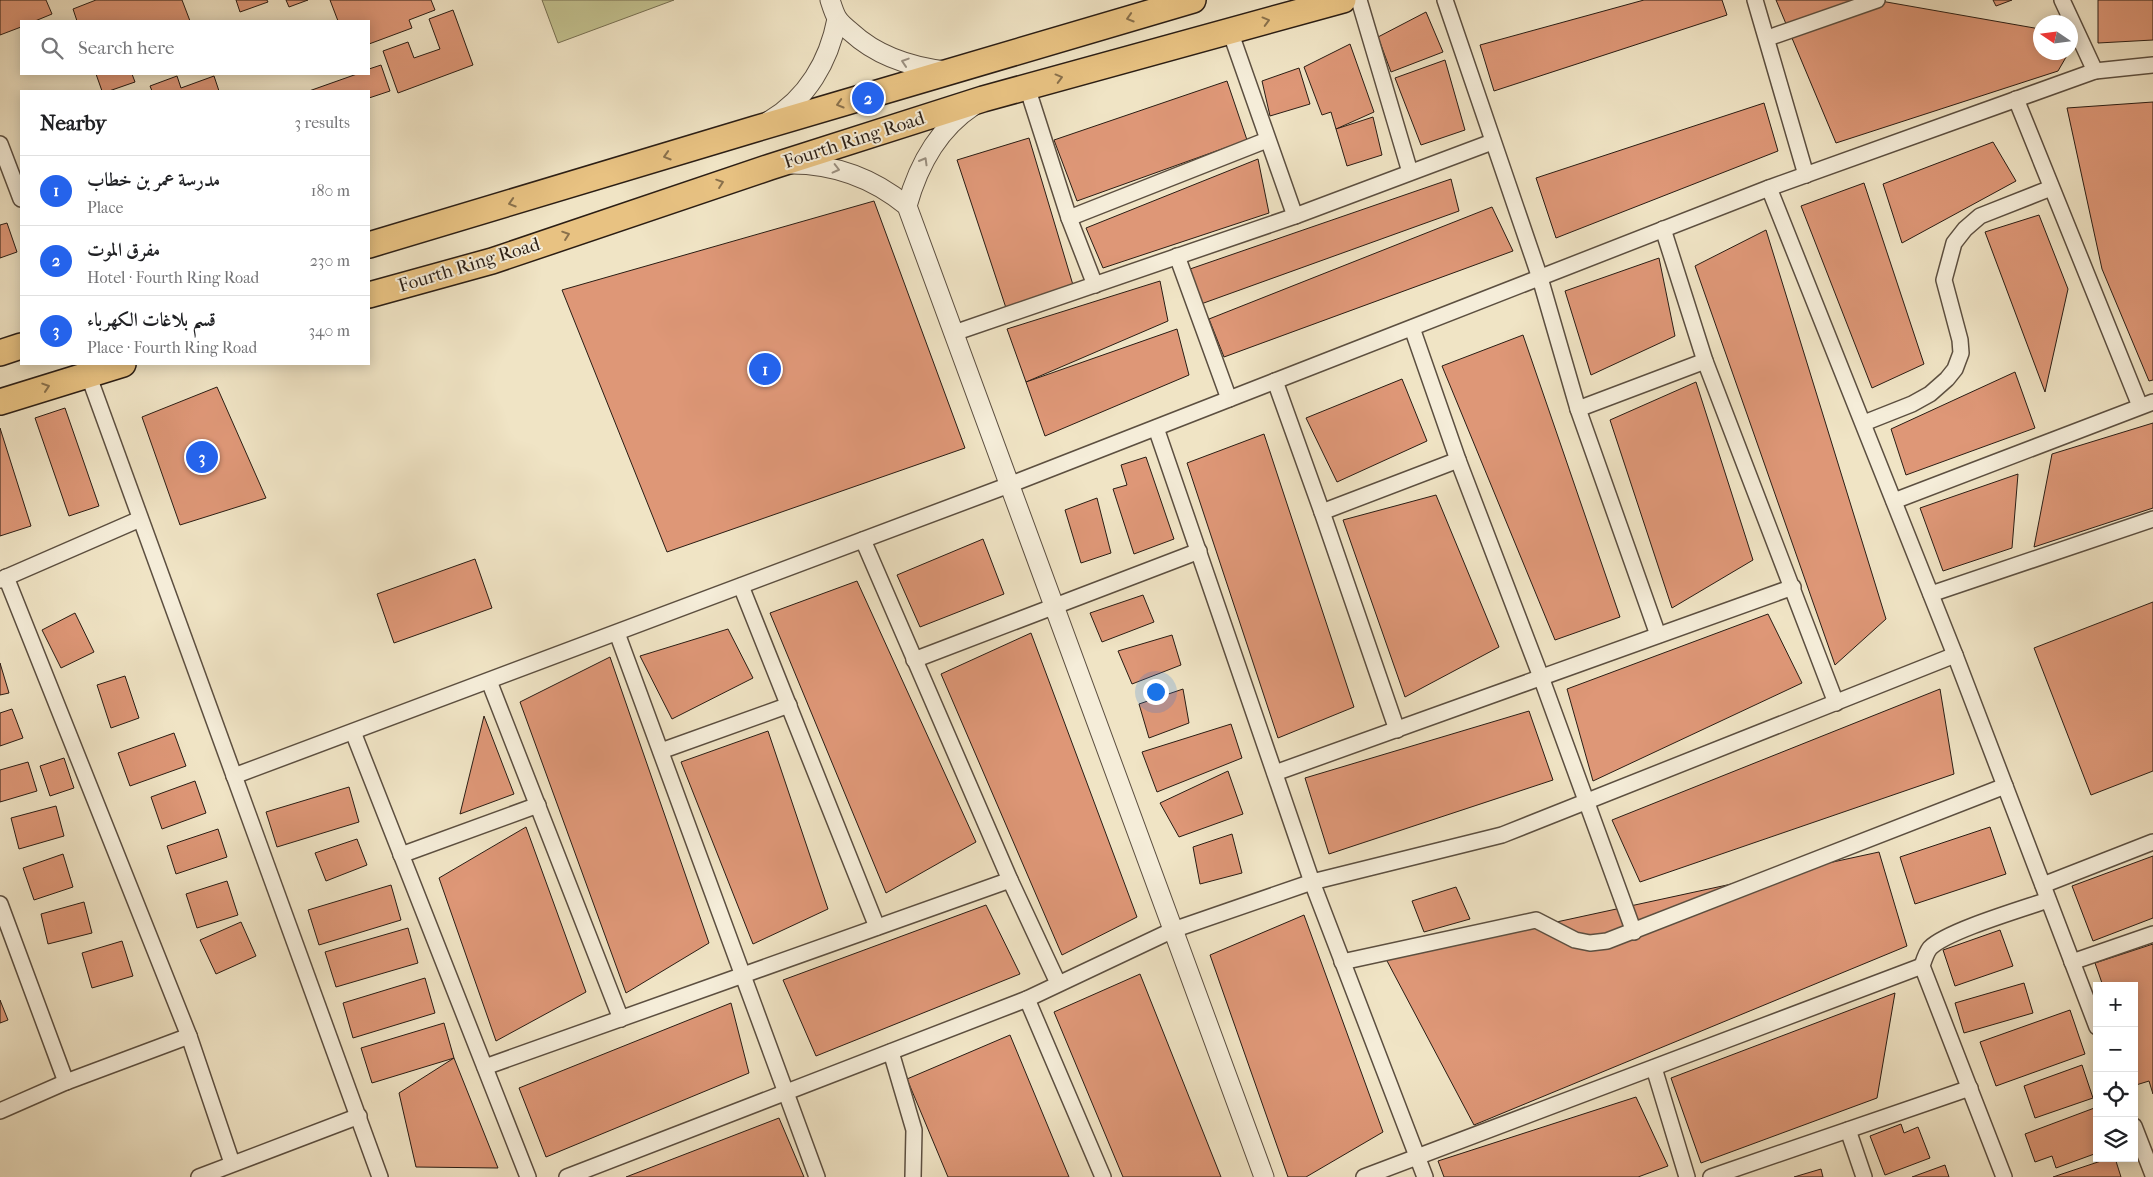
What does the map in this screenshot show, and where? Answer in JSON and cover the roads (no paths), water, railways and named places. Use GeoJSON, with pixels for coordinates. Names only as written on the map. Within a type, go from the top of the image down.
{"type":"FeatureCollection","features":[{"type":"Feature","properties":{"kind":"main road","name":"Fourth Ring Road"},"geometry":{"type":"LineString","coordinates":[[370,295],[492,261],[770,166],[983,99],[1343,0]]}},
{"type":"Feature","properties":{"kind":"main road","name":"Fourth Ring Road"},"geometry":{"type":"LineString","coordinates":[[370,245],[1181,2]]}},
{"type":"Feature","properties":{"kind":"main road"},"geometry":{"type":"LineString","coordinates":[[0,353],[20,346]]}},
{"type":"Feature","properties":{"kind":"main road"},"geometry":{"type":"LineString","coordinates":[[0,402],[120,365]]}},
{"type":"Feature","properties":{"kind":"street"},"geometry":{"type":"LineString","coordinates":[[830,0],[837,20],[856,37],[878,51],[926,69],[952,72]]}},
{"type":"Feature","properties":{"kind":"street"},"geometry":{"type":"LineString","coordinates":[[1359,0],[1410,172]]}},
{"type":"Feature","properties":{"kind":"street"},"geometry":{"type":"LineString","coordinates":[[1445,0],[1540,278],[1578,409],[1658,635]]}},
{"type":"Feature","properties":{"kind":"street"},"geometry":{"type":"LineString","coordinates":[[1755,0],[1768,38],[1806,175]]}},
{"type":"Feature","properties":{"kind":"street"},"geometry":{"type":"LineString","coordinates":[[1768,38],[1877,0]]}},
{"type":"Feature","properties":{"kind":"street"},"geometry":{"type":"LineString","coordinates":[[2062,0],[2095,71]]}},
{"type":"Feature","properties":{"kind":"street"},"geometry":{"type":"LineString","coordinates":[[755,129],[776,117],[795,102],[811,84],[824,63],[833,41],[837,20]]}},
{"type":"Feature","properties":{"kind":"street"},"geometry":{"type":"LineString","coordinates":[[1230,31],[1295,216]]}},
{"type":"Feature","properties":{"kind":"street"},"geometry":{"type":"LineString","coordinates":[[234,776],[1010,485],[1769,188],[2095,71],[2153,65]]}},
{"type":"Feature","properties":{"kind":"street"},"geometry":{"type":"LineString","coordinates":[[1027,87],[1069,218],[1095,285]]}},
{"type":"Feature","properties":{"kind":"street"},"geometry":{"type":"LineString","coordinates":[[906,206],[915,180],[930,150],[954,122],[983,99]]}},
{"type":"Feature","properties":{"kind":"street"},"geometry":{"type":"LineString","coordinates":[[1894,501],[2147,404],[2051,188],[2016,99]]}},
{"type":"Feature","properties":{"kind":"street"},"geometry":{"type":"LineString","coordinates":[[1069,218],[1267,140]]}},
{"type":"Feature","properties":{"kind":"street"},"geometry":{"type":"LineString","coordinates":[[954,334],[1295,216],[1492,142]]}},
{"type":"Feature","properties":{"kind":"street"},"geometry":{"type":"LineString","coordinates":[[0,144],[20,196]]}},
{"type":"Feature","properties":{"kind":"street"},"geometry":{"type":"LineString","coordinates":[[770,166],[807,164],[843,170],[877,184],[906,206],[1264,1177]]}},
{"type":"Feature","properties":{"kind":"street"},"geometry":{"type":"LineString","coordinates":[[1769,188],[1955,655],[2093,1017]]}},
{"type":"Feature","properties":{"kind":"street"},"geometry":{"type":"LineString","coordinates":[[1864,423],[1912,404],[1930,394],[1947,379],[1955,368],[1961,353],[1960,340],[1944,280],[1954,244],[1965,229],[1980,216],[2051,188]]}},
{"type":"Feature","properties":{"kind":"street"},"geometry":{"type":"LineString","coordinates":[[1663,229],[1705,361],[1836,703]]}},
{"type":"Feature","properties":{"kind":"street"},"geometry":{"type":"LineString","coordinates":[[1177,256],[1229,399]]}},
{"type":"Feature","properties":{"kind":"street"},"geometry":{"type":"LineString","coordinates":[[1412,328],[1458,460],[1541,677],[1634,932]]}},
{"type":"Feature","properties":{"kind":"street"},"geometry":{"type":"LineString","coordinates":[[1578,409],[1705,361]]}},
{"type":"Feature","properties":{"kind":"street"},"geometry":{"type":"LineString","coordinates":[[88,374],[380,1177]]}},
{"type":"Feature","properties":{"kind":"street"},"geometry":{"type":"LineString","coordinates":[[1275,381],[1397,730]]}},
{"type":"Feature","properties":{"kind":"street"},"geometry":{"type":"LineString","coordinates":[[1156,428],[1312,882],[1425,1177]]}},
{"type":"Feature","properties":{"kind":"street"},"geometry":{"type":"LineString","coordinates":[[1322,512],[1458,460]]}},
{"type":"Feature","properties":{"kind":"street"},"geometry":{"type":"LineString","coordinates":[[1931,594],[2153,519]]}},
{"type":"Feature","properties":{"kind":"street"},"geometry":{"type":"LineString","coordinates":[[140,520],[3,579],[189,1036],[232,1163]]}},
{"type":"Feature","properties":{"kind":"street"},"geometry":{"type":"LineString","coordinates":[[863,540],[1010,880],[1058,983]]}},
{"type":"Feature","properties":{"kind":"street"},"geometry":{"type":"LineString","coordinates":[[914,660],[1198,552]]}},
{"type":"Feature","properties":{"kind":"street"},"geometry":{"type":"LineString","coordinates":[[742,586],[877,928]]}},
{"type":"Feature","properties":{"kind":"street"},"geometry":{"type":"LineString","coordinates":[[1275,773],[1792,587]]}},
{"type":"Feature","properties":{"kind":"street"},"geometry":{"type":"LineString","coordinates":[[617,633],[817,1177]]}},
{"type":"Feature","properties":{"kind":"street"},"geometry":{"type":"LineString","coordinates":[[567,1177],[1027,999],[1173,930],[1312,882],[1502,835],[1955,655]]}},
{"type":"Feature","properties":{"kind":"street"},"geometry":{"type":"LineString","coordinates":[[489,681],[622,1019]]}},
{"type":"Feature","properties":{"kind":"street"},"geometry":{"type":"LineString","coordinates":[[661,751],[788,705]]}},
{"type":"Feature","properties":{"kind":"street"},"geometry":{"type":"LineString","coordinates":[[353,732],[528,1177]]}},
{"type":"Feature","properties":{"kind":"street"},"geometry":{"type":"LineString","coordinates":[[1342,962],[1536,920],[1575,940],[1590,943],[1607,941],[2005,786]]}},
{"type":"Feature","properties":{"kind":"street"},"geometry":{"type":"LineString","coordinates":[[401,855],[538,805]]}},
{"type":"Feature","properties":{"kind":"street"},"geometry":{"type":"LineString","coordinates":[[2043,884],[2153,842]]}},
{"type":"Feature","properties":{"kind":"street"},"geometry":{"type":"LineString","coordinates":[[485,1067],[1010,880]]}},
{"type":"Feature","properties":{"kind":"street"},"geometry":{"type":"LineString","coordinates":[[2004,1177],[1922,966],[1928,950],[1935,944],[1956,934],[2048,900]]}},
{"type":"Feature","properties":{"kind":"street"},"geometry":{"type":"LineString","coordinates":[[0,904],[66,1082]]}},
{"type":"Feature","properties":{"kind":"street"},"geometry":{"type":"LineString","coordinates":[[2072,962],[2153,934]]}},
{"type":"Feature","properties":{"kind":"street"},"geometry":{"type":"LineString","coordinates":[[1364,1177],[1922,966]]}},
{"type":"Feature","properties":{"kind":"street"},"geometry":{"type":"LineString","coordinates":[[1027,999],[1102,1177]]}},
{"type":"Feature","properties":{"kind":"street"},"geometry":{"type":"LineString","coordinates":[[0,1111],[66,1082],[189,1036]]}},
{"type":"Feature","properties":{"kind":"street"},"geometry":{"type":"LineString","coordinates":[[891,1052],[914,1130],[913,1177]]}},
{"type":"Feature","properties":{"kind":"street"},"geometry":{"type":"LineString","coordinates":[[1654,1068],[1687,1177]]}},
{"type":"Feature","properties":{"kind":"street"},"geometry":{"type":"LineString","coordinates":[[1711,1177],[1970,1088]]}},
{"type":"Feature","properties":{"kind":"street"},"geometry":{"type":"LineString","coordinates":[[199,1177],[359,1116]]}},
{"type":"Feature","properties":{"kind":"street"},"geometry":{"type":"LineString","coordinates":[[1848,1130],[1864,1177]]}},
{"type":"Feature","properties":{"kind":"street"},"geometry":{"type":"LineString","coordinates":[[2138,1133],[2149,1153],[2153,1175]]}},
{"type":"Feature","properties":{"kind":"place","name":"مفرق الموت"},"geometry":{"type":"Point","coordinates":[868,98]}},
{"type":"Feature","properties":{"kind":"place","name":"مدرسة عمر بن خطاب"},"geometry":{"type":"Point","coordinates":[765,369]}},
{"type":"Feature","properties":{"kind":"place","name":"قسم بلاغات الكهرباء"},"geometry":{"type":"Point","coordinates":[202,457]}}]}
